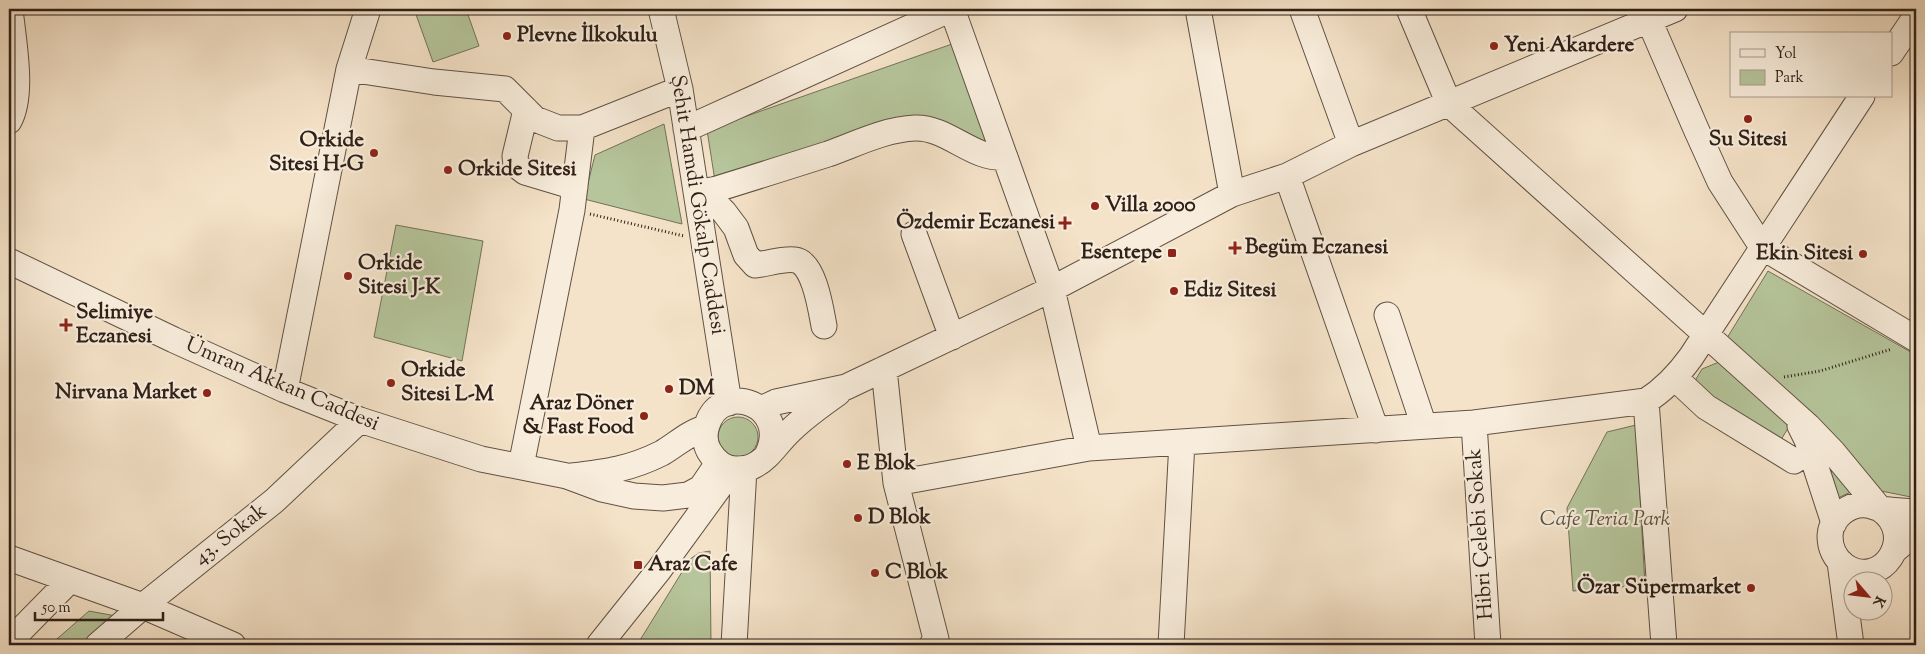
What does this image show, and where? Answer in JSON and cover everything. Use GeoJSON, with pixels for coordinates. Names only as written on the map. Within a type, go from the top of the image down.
{"type":"FeatureCollection","features":[{"type":"Feature","properties":{"kind":"street"},"geometry":{"type":"LineString","coordinates":[[9,121],[17,93],[10,9]]}},
{"type":"Feature","properties":{"kind":"street"},"geometry":{"type":"LineString","coordinates":[[285,390],[349,69],[368,9]]}},
{"type":"Feature","properties":{"kind":"street","name":"Şehit Hamdi Gökalp Caddesi"},"geometry":{"type":"LineString","coordinates":[[661,9],[680,89],[686,129],[704,192],[704,240],[729,402]]}},
{"type":"Feature","properties":{"kind":"street"},"geometry":{"type":"LineString","coordinates":[[1198,9],[1232,194]]}},
{"type":"Feature","properties":{"kind":"street"},"geometry":{"type":"LineString","coordinates":[[1302,9],[1351,144]]}},
{"type":"Feature","properties":{"kind":"street"},"geometry":{"type":"LineString","coordinates":[[1409,9],[1449,104],[1792,411],[1833,452],[1880,509],[1889,516],[1896,531],[1897,541],[1884,566]]}},
{"type":"Feature","properties":{"kind":"street"},"geometry":{"type":"LineString","coordinates":[[767,455],[772,446],[772,426],[768,416],[761,409],[746,402],[729,402],[714,412],[706,428],[707,447],[712,456],[732,467],[753,467],[767,455],[804,418],[846,387],[1052,289],[1232,194],[1287,176],[1351,144],[1674,9]]}},
{"type":"Feature","properties":{"kind":"street"},"geometry":{"type":"LineString","coordinates":[[686,129],[946,10],[1005,156],[1052,289],[1089,448]]}},
{"type":"Feature","properties":{"kind":"street"},"geometry":{"type":"LineString","coordinates":[[1892,52],[1916,16]]}},
{"type":"Feature","properties":{"kind":"street"},"geometry":{"type":"LineString","coordinates":[[1650,20],[1720,182],[1762,247],[1906,343]]}},
{"type":"Feature","properties":{"kind":"street"},"geometry":{"type":"LineString","coordinates":[[349,69],[434,82],[505,89],[535,118],[558,128],[582,128],[680,89]]}},
{"type":"Feature","properties":{"kind":"street"},"geometry":{"type":"LineString","coordinates":[[896,483],[1089,448],[1474,423],[1646,401],[1662,391],[1676,378],[1707,335],[1762,247],[1861,98]]}},
{"type":"Feature","properties":{"kind":"street"},"geometry":{"type":"LineString","coordinates":[[526,110],[515,156],[516,165],[525,172],[573,198]]}},
{"type":"Feature","properties":{"kind":"street"},"geometry":{"type":"LineString","coordinates":[[521,466],[573,198],[582,128]]}},
{"type":"Feature","properties":{"kind":"street"},"geometry":{"type":"LineString","coordinates":[[824,326],[814,281],[804,264],[795,260],[755,265],[746,255],[736,228],[724,212],[704,192],[784,168],[894,131],[916,128],[932,130],[984,155],[1005,156]]}},
{"type":"Feature","properties":{"kind":"street"},"geometry":{"type":"LineString","coordinates":[[1287,176],[1376,430]]}},
{"type":"Feature","properties":{"kind":"street"},"geometry":{"type":"LineString","coordinates":[[914,234],[952,337]]}},
{"type":"Feature","properties":{"kind":"street","name":"Ümran Akkan Caddesi"},"geometry":{"type":"LineString","coordinates":[[9,261],[174,340],[285,390],[360,420],[481,459],[567,476]]}},
{"type":"Feature","properties":{"kind":"street"},"geometry":{"type":"LineString","coordinates":[[1387,315],[1424,426]]}},
{"type":"Feature","properties":{"kind":"street"},"geometry":{"type":"LineString","coordinates":[[884,369],[896,483],[936,639],[932,645]]}},
{"type":"Feature","properties":{"kind":"street"},"geometry":{"type":"LineString","coordinates":[[1676,378],[1706,407],[1794,461]]}},
{"type":"Feature","properties":{"kind":"street"},"geometry":{"type":"LineString","coordinates":[[761,409],[776,402],[846,387]]}},
{"type":"Feature","properties":{"kind":"street"},"geometry":{"type":"LineString","coordinates":[[1646,401],[1664,645]]}},
{"type":"Feature","properties":{"kind":"street"},"geometry":{"type":"LineString","coordinates":[[1792,411],[1807,440],[1834,523]]}},
{"type":"Feature","properties":{"kind":"street","name":"43. Sokak"},"geometry":{"type":"LineString","coordinates":[[98,645],[143,606],[274,501],[360,420]]}},
{"type":"Feature","properties":{"kind":"street","name":"Hibri Çelebi Sokak"},"geometry":{"type":"LineString","coordinates":[[1474,423],[1488,645]]}},
{"type":"Feature","properties":{"kind":"street"},"geometry":{"type":"LineString","coordinates":[[567,476],[599,473],[635,466],[668,450],[698,430],[706,428]]}},
{"type":"Feature","properties":{"kind":"street"},"geometry":{"type":"LineString","coordinates":[[1171,645],[1182,442]]}},
{"type":"Feature","properties":{"kind":"street"},"geometry":{"type":"LineString","coordinates":[[567,476],[602,489],[634,496],[663,498],[688,495],[732,467]]}},
{"type":"Feature","properties":{"kind":"street"},"geometry":{"type":"LineString","coordinates":[[599,645],[659,570],[732,467]]}},
{"type":"Feature","properties":{"kind":"street"},"geometry":{"type":"LineString","coordinates":[[732,467],[734,645]]}},
{"type":"Feature","properties":{"kind":"street"},"geometry":{"type":"LineString","coordinates":[[1916,512],[1858,505],[1844,511],[1834,523],[1830,543],[1840,562],[1849,569],[1859,572],[1870,571],[1884,566],[1916,532]]}},
{"type":"Feature","properties":{"kind":"street"},"geometry":{"type":"LineString","coordinates":[[9,558],[143,606],[233,645]]}},
{"type":"Feature","properties":{"kind":"street"},"geometry":{"type":"LineString","coordinates":[[1840,562],[1851,636]]}},
{"type":"Feature","properties":{"kind":"street"},"geometry":{"type":"LineString","coordinates":[[9,642],[70,580]]}},
{"type":"Feature","properties":{"kind":"path"},"geometry":{"type":"LineString","coordinates":[[573,198],[704,240]]}},
{"type":"Feature","properties":{"kind":"path"},"geometry":{"type":"LineString","coordinates":[[1777,378],[1820,371],[1906,343]]}},
{"type":"Feature","properties":{"kind":"green space"},"geometry":{"type":"Polygon","coordinates":[[[414,9],[466,9],[479,46],[433,62],[414,9]]]}},
{"type":"Feature","properties":{"kind":"green space"},"geometry":{"type":"Polygon","coordinates":[[[952,44],[991,147],[927,121],[715,181],[707,130],[952,44]]]}},
{"type":"Feature","properties":{"kind":"green space"},"geometry":{"type":"Polygon","coordinates":[[[664,124],[682,224],[584,199],[595,155],[664,124]]]}},
{"type":"Feature","properties":{"kind":"green space"},"geometry":{"type":"Polygon","coordinates":[[[396,225],[483,241],[462,361],[374,337],[396,225]]]}},
{"type":"Feature","properties":{"kind":"green space"},"geometry":{"type":"Polygon","coordinates":[[[1768,271],[1916,355],[1916,498],[1881,491],[1846,448],[1727,338],[1768,271]]]}},
{"type":"Feature","properties":{"kind":"green space"},"geometry":{"type":"Polygon","coordinates":[[[1719,362],[1790,425],[1779,443],[1702,397],[1696,379],[1702,369],[1719,362]]]}},
{"type":"Feature","properties":{"kind":"green space"},"geometry":{"type":"Polygon","coordinates":[[[738,417],[752,423],[758,437],[752,451],[738,457],[724,451],[718,437],[724,423],[738,417]]]}},
{"type":"Feature","properties":{"kind":"green space","name":"Cafe Teria Park"},"geometry":{"type":"Polygon","coordinates":[[[1636,425],[1645,585],[1573,591],[1567,508],[1607,432],[1636,425]]]}},
{"type":"Feature","properties":{"kind":"green space"},"geometry":{"type":"Polygon","coordinates":[[[1814,438],[1853,491],[1840,497],[1834,503],[1814,438]]]}},
{"type":"Feature","properties":{"kind":"green space"},"geometry":{"type":"Polygon","coordinates":[[[710,551],[711,645],[637,645],[690,559],[699,553],[710,551]]]}},
{"type":"Feature","properties":{"kind":"green space"},"geometry":{"type":"Polygon","coordinates":[[[89,611],[116,616],[82,645],[50,645],[89,611]]]}},
{"type":"Feature","properties":{"kind":"place","name":"Plevne İlkokulu"},"geometry":{"type":"Point","coordinates":[507,36]}},
{"type":"Feature","properties":{"kind":"place","name":"Yeni Akardere"},"geometry":{"type":"Point","coordinates":[1494,46]}},
{"type":"Feature","properties":{"kind":"place","name":"Su Sitesi"},"geometry":{"type":"Point","coordinates":[1748,119]}},
{"type":"Feature","properties":{"kind":"place","name":"Orkide Sitesi H-G"},"geometry":{"type":"Point","coordinates":[374,153]}},
{"type":"Feature","properties":{"kind":"place","name":"Orkide Sitesi"},"geometry":{"type":"Point","coordinates":[448,170]}},
{"type":"Feature","properties":{"kind":"place","name":"Villa 2000"},"geometry":{"type":"Point","coordinates":[1095,206]}},
{"type":"Feature","properties":{"kind":"place","name":"Özdemir Eczanesi"},"geometry":{"type":"Point","coordinates":[1065,223]}},
{"type":"Feature","properties":{"kind":"place","name":"Begüm Eczanesi"},"geometry":{"type":"Point","coordinates":[1235,248]}},
{"type":"Feature","properties":{"kind":"place","name":"Esentepe"},"geometry":{"type":"Point","coordinates":[1172,253]}},
{"type":"Feature","properties":{"kind":"place","name":"Ekin Sitesi"},"geometry":{"type":"Point","coordinates":[1863,254]}},
{"type":"Feature","properties":{"kind":"place","name":"Orkide Sitesi J-K"},"geometry":{"type":"Point","coordinates":[348,276]}},
{"type":"Feature","properties":{"kind":"place","name":"Ediz Sitesi"},"geometry":{"type":"Point","coordinates":[1174,291]}},
{"type":"Feature","properties":{"kind":"place","name":"Selimiye Eczanesi"},"geometry":{"type":"Point","coordinates":[66,325]}},
{"type":"Feature","properties":{"kind":"place","name":"Orkide Sitesi L-M"},"geometry":{"type":"Point","coordinates":[391,383]}},
{"type":"Feature","properties":{"kind":"place","name":"DM"},"geometry":{"type":"Point","coordinates":[669,389]}},
{"type":"Feature","properties":{"kind":"place","name":"Nirvana Market"},"geometry":{"type":"Point","coordinates":[207,393]}},
{"type":"Feature","properties":{"kind":"place","name":"Araz Döner & Fast Food"},"geometry":{"type":"Point","coordinates":[644,416]}},
{"type":"Feature","properties":{"kind":"place","name":"E Blok"},"geometry":{"type":"Point","coordinates":[847,464]}},
{"type":"Feature","properties":{"kind":"place","name":"D Blok"},"geometry":{"type":"Point","coordinates":[858,518]}},
{"type":"Feature","properties":{"kind":"place","name":"Araz Cafe"},"geometry":{"type":"Point","coordinates":[638,565]}},
{"type":"Feature","properties":{"kind":"place","name":"C Blok"},"geometry":{"type":"Point","coordinates":[875,573]}},
{"type":"Feature","properties":{"kind":"place","name":"Özar Süpermarket"},"geometry":{"type":"Point","coordinates":[1751,588]}}]}
